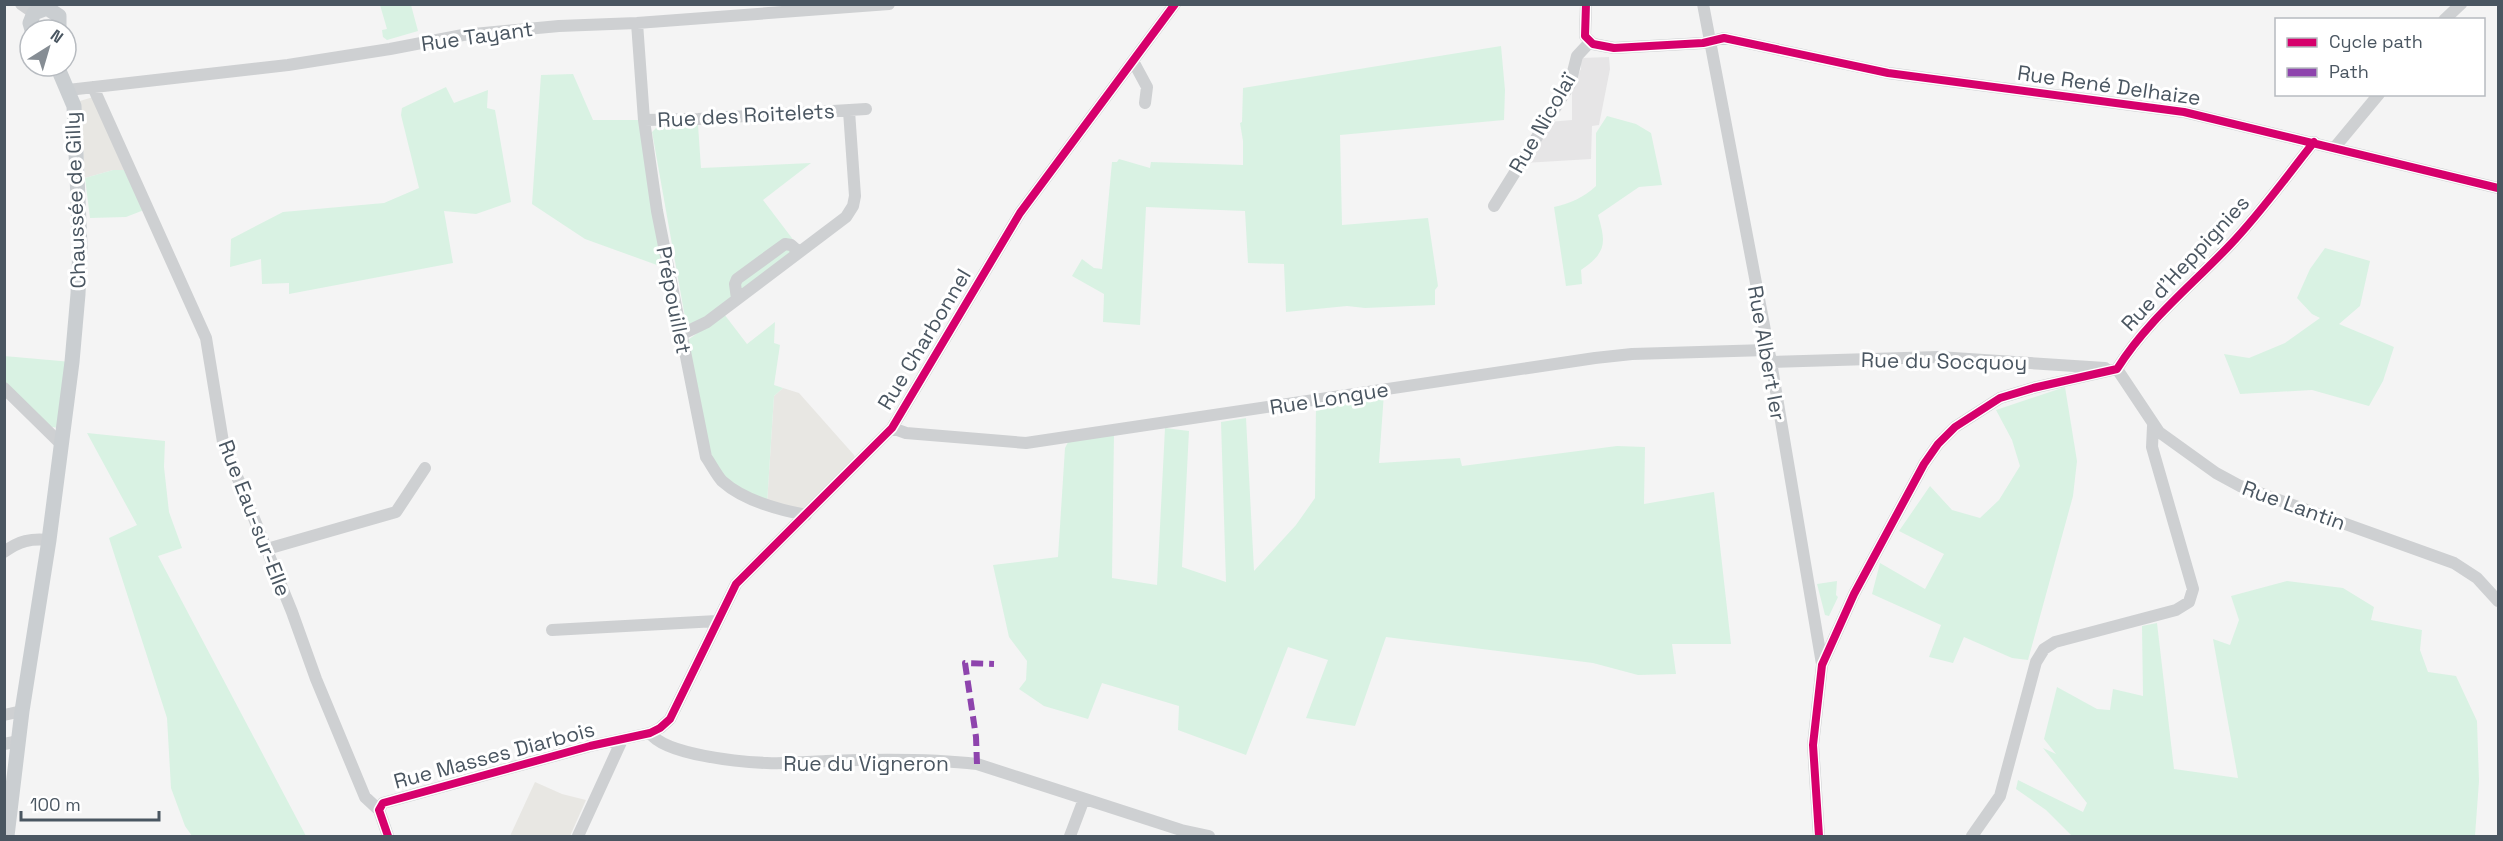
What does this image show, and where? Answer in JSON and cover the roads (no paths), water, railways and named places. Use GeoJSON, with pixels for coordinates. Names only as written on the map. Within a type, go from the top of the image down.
{"type":"FeatureCollection","features":[{"type":"Feature","properties":{"kind":"main road"},"geometry":{"type":"LineString","coordinates":[[32,18],[34,14],[47,8],[59,8]]}},
{"type":"Feature","properties":{"kind":"main road","name":"Chaussée de Gilly"},"geometry":{"type":"LineString","coordinates":[[7,837],[12,742],[22,711],[49,540],[72,362],[80,246],[74,106],[62,78]]}},
{"type":"Feature","properties":{"kind":"street"},"geometry":{"type":"LineString","coordinates":[[21,4],[34,14]]}},
{"type":"Feature","properties":{"kind":"street","name":"Rue Tayant"},"geometry":{"type":"LineString","coordinates":[[68,90],[288,65],[463,35],[560,26],[637,23],[889,4]]}},
{"type":"Feature","properties":{"kind":"street","name":"Rue Charbonnel"},"geometry":{"type":"LineString","coordinates":[[650,733],[660,729],[670,719],[736,584],[892,428],[1020,213],[1175,4]]}},
{"type":"Feature","properties":{"kind":"street"},"geometry":{"type":"LineString","coordinates":[[1586,4],[1585,32],[1590,42],[1597,45],[1614,48],[1711,41]]}},
{"type":"Feature","properties":{"kind":"street","name":"Rue Albert Ier"},"geometry":{"type":"LineString","coordinates":[[1703,4],[1769,356],[1822,665]]}},
{"type":"Feature","properties":{"kind":"street"},"geometry":{"type":"LineString","coordinates":[[2445,18],[2461,4]]}},
{"type":"Feature","properties":{"kind":"street","name":"Prépouillet"},"geometry":{"type":"LineString","coordinates":[[637,23],[644,120],[657,211],[706,457],[722,480],[757,500],[806,515]]}},
{"type":"Feature","properties":{"kind":"street","name":"Rue René Delhaize"},"geometry":{"type":"LineString","coordinates":[[1711,41],[1724,38],[1888,73],[2184,111],[2499,188]]}},
{"type":"Feature","properties":{"kind":"street","name":"Rue Nicolaï"},"geometry":{"type":"LineString","coordinates":[[1494,206],[1570,84],[1577,56],[1590,42]]}},
{"type":"Feature","properties":{"kind":"street"},"geometry":{"type":"LineString","coordinates":[[1133,61],[1147,87],[1145,103]]}},
{"type":"Feature","properties":{"kind":"street","name":"Rue Eau-sur-Elle"},"geometry":{"type":"LineString","coordinates":[[93,87],[206,338],[223,442],[365,797],[379,810]]}},
{"type":"Feature","properties":{"kind":"street"},"geometry":{"type":"LineString","coordinates":[[2335,147],[2377,96]]}},
{"type":"Feature","properties":{"kind":"street","name":"Rue des Roitelets"},"geometry":{"type":"LineString","coordinates":[[644,120],[866,109]]}},
{"type":"Feature","properties":{"kind":"street","name":"Rue des Roitelets"},"geometry":{"type":"LineString","coordinates":[[680,335],[707,322],[737,299],[735,284],[737,279],[785,244],[791,245],[799,252],[846,217],[853,206],[855,196],[849,111]]}},
{"type":"Feature","properties":{"kind":"street","name":"Rue d'Heppignies"},"geometry":{"type":"LineString","coordinates":[[2117,369],[2155,318],[2238,236],[2314,142]]}},
{"type":"Feature","properties":{"kind":"street","name":"Rue Longue"},"geometry":{"type":"LineString","coordinates":[[892,428],[918,434],[1026,443],[1595,358],[1632,354],[1769,356]]}},
{"type":"Feature","properties":{"kind":"street","name":"Rue du Socquoy"},"geometry":{"type":"LineString","coordinates":[[1769,356],[1938,357],[2117,369]]}},
{"type":"Feature","properties":{"kind":"street"},"geometry":{"type":"LineString","coordinates":[[1819,837],[1814,745],[1822,665],[1854,594],[1914,482],[1938,444],[1955,427],[2000,398],[2117,369]]}},
{"type":"Feature","properties":{"kind":"street","name":"Rue Lantin"},"geometry":{"type":"LineString","coordinates":[[2117,369],[2133,390],[2153,426],[2195,459],[2240,486],[2454,563],[2477,578],[2499,601]]}},
{"type":"Feature","properties":{"kind":"street"},"geometry":{"type":"LineString","coordinates":[[4,388],[61,444]]}},
{"type":"Feature","properties":{"kind":"street"},"geometry":{"type":"LineString","coordinates":[[1972,837],[2000,796],[2036,662],[2044,649],[2055,642],[2176,610],[2189,602],[2193,589],[2152,447],[2153,426]]}},
{"type":"Feature","properties":{"kind":"street"},"geometry":{"type":"LineString","coordinates":[[267,549],[396,512],[425,468]]}},
{"type":"Feature","properties":{"kind":"street"},"geometry":{"type":"LineString","coordinates":[[4,552],[30,538],[49,540]]}},
{"type":"Feature","properties":{"kind":"street"},"geometry":{"type":"LineString","coordinates":[[552,630],[717,621]]}},
{"type":"Feature","properties":{"kind":"street"},"geometry":{"type":"LineString","coordinates":[[4,715],[22,711]]}},
{"type":"Feature","properties":{"kind":"street","name":"Rue Masses Diarbois"},"geometry":{"type":"LineString","coordinates":[[388,837],[379,810],[383,802],[650,733]]}},
{"type":"Feature","properties":{"kind":"street","name":"Rue du Vigneron"},"geometry":{"type":"LineString","coordinates":[[650,733],[658,741],[674,747],[706,755],[768,763],[944,760],[977,764],[1209,837]]}},
{"type":"Feature","properties":{"kind":"street"},"geometry":{"type":"LineString","coordinates":[[578,837],[622,740]]}},
{"type":"Feature","properties":{"kind":"street"},"geometry":{"type":"LineString","coordinates":[[1070,837],[1084,799]]}}]}
